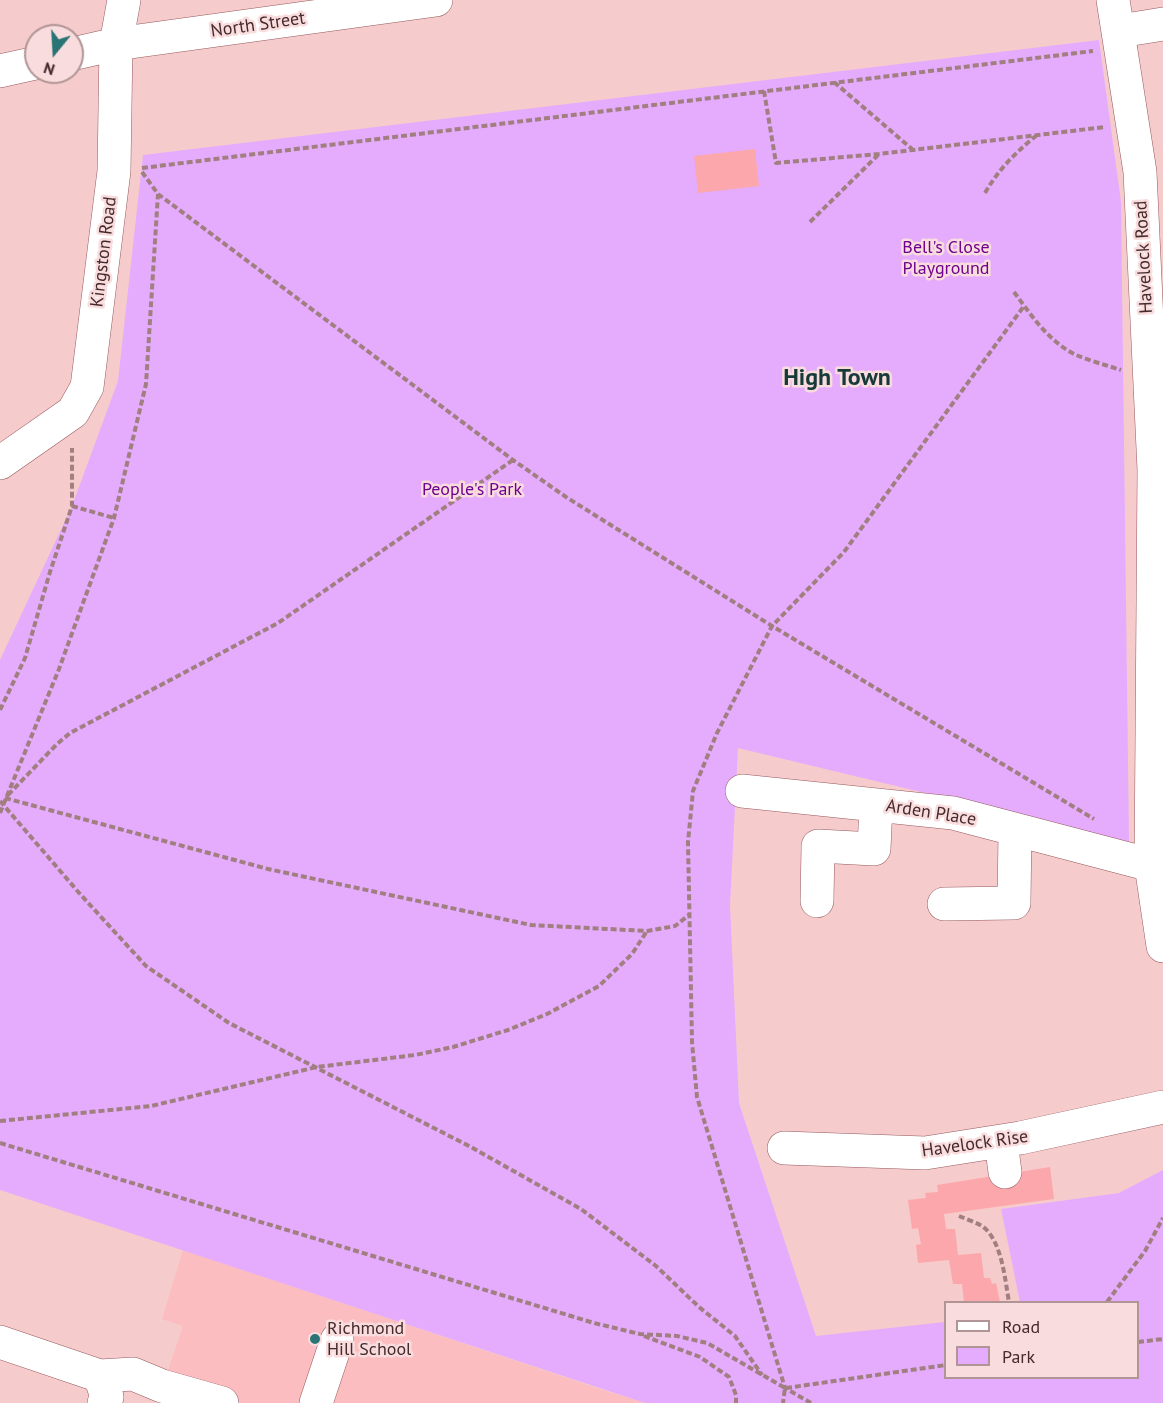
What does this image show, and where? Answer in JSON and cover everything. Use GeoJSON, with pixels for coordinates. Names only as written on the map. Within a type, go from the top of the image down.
{"type":"FeatureCollection","features":[{"type":"Feature","properties":{"kind":"street","name":"Kingston Road"},"geometry":{"type":"LineString","coordinates":[[0,463],[72,412],[87,387],[127,170],[116,44],[124,0]]}},
{"type":"Feature","properties":{"kind":"street","name":"North Street"},"geometry":{"type":"LineString","coordinates":[[84,51],[116,44],[436,0]]}},
{"type":"Feature","properties":{"kind":"street"},"geometry":{"type":"LineString","coordinates":[[1118,26],[1163,24]]}},
{"type":"Feature","properties":{"kind":"street","name":"Havelock Road"},"geometry":{"type":"LineString","coordinates":[[1118,26],[1133,124],[1151,171],[1155,321],[1150,379],[1158,469],[1157,864],[1163,946]]}},
{"type":"Feature","properties":{"kind":"street"},"geometry":{"type":"LineString","coordinates":[[0,71],[24,66]]}},
{"type":"Feature","properties":{"kind":"street","name":"Arden Place"},"geometry":{"type":"LineString","coordinates":[[742,791],[953,813],[1015,831],[1157,864]]}},
{"type":"Feature","properties":{"kind":"street"},"geometry":{"type":"LineString","coordinates":[[817,901],[818,846],[874,849],[876,805]]}},
{"type":"Feature","properties":{"kind":"street"},"geometry":{"type":"LineString","coordinates":[[944,904],[1014,903],[1015,831]]}},
{"type":"Feature","properties":{"kind":"street","name":"Havelock Rise"},"geometry":{"type":"LineString","coordinates":[[784,1148],[927,1166],[1003,1157],[1163,1107]]}},
{"type":"Feature","properties":{"kind":"street"},"geometry":{"type":"LineString","coordinates":[[316,1403],[338,1340]]}},
{"type":"Feature","properties":{"kind":"street"},"geometry":{"type":"LineString","coordinates":[[0,1342],[102,1390],[133,1374],[162,1386],[222,1403]]}},
{"type":"Feature","properties":{"kind":"path"},"geometry":{"type":"LineString","coordinates":[[127,170],[834,82],[1118,26]]}},
{"type":"Feature","properties":{"kind":"path"},"geometry":{"type":"LineString","coordinates":[[834,82],[912,149]]}},
{"type":"Feature","properties":{"kind":"path"},"geometry":{"type":"LineString","coordinates":[[764,91],[776,163],[879,154],[1133,124]]}},
{"type":"Feature","properties":{"kind":"path"},"geometry":{"type":"LineString","coordinates":[[985,193],[1007,162],[1037,134]]}},
{"type":"Feature","properties":{"kind":"path"},"geometry":{"type":"LineString","coordinates":[[810,222],[879,154]]}},
{"type":"Feature","properties":{"kind":"path"},"geometry":{"type":"LineString","coordinates":[[127,170],[513,460],[566,497],[772,626],[1097,821]]}},
{"type":"Feature","properties":{"kind":"path"},"geometry":{"type":"LineString","coordinates":[[0,813],[59,669],[114,518],[146,384],[158,194]]}},
{"type":"Feature","properties":{"kind":"path"},"geometry":{"type":"LineString","coordinates":[[1014,292],[1052,337],[1074,354],[1150,379]]}},
{"type":"Feature","properties":{"kind":"path"},"geometry":{"type":"LineString","coordinates":[[783,1403],[785,1388],[697,1097],[692,1042],[688,842],[693,791],[717,733],[772,626],[844,552],[1024,306]]}},
{"type":"Feature","properties":{"kind":"path"},"geometry":{"type":"LineString","coordinates":[[0,710],[25,658],[72,506],[72,412]]}},
{"type":"Feature","properties":{"kind":"path"},"geometry":{"type":"LineString","coordinates":[[3,801],[70,733],[278,623],[513,460]]}},
{"type":"Feature","properties":{"kind":"path"},"geometry":{"type":"LineString","coordinates":[[72,506],[114,518]]}},
{"type":"Feature","properties":{"kind":"path"},"geometry":{"type":"LineString","coordinates":[[3,801],[268,869],[531,925],[647,931],[675,926],[689,915]]}},
{"type":"Feature","properties":{"kind":"path"},"geometry":{"type":"LineString","coordinates":[[3,801],[80,894],[146,966],[229,1023],[469,1146],[581,1209],[648,1260],[735,1336],[762,1375]]}},
{"type":"Feature","properties":{"kind":"path"},"geometry":{"type":"LineString","coordinates":[[0,1121],[151,1106],[317,1067],[416,1055],[453,1047],[508,1030],[547,1014],[598,986],[632,954],[647,931]]}},
{"type":"Feature","properties":{"kind":"path"},"geometry":{"type":"LineString","coordinates":[[0,1143],[388,1259],[475,1288],[640,1334],[700,1358],[729,1377],[736,1395],[736,1403]]}},
{"type":"Feature","properties":{"kind":"path"},"geometry":{"type":"LineString","coordinates":[[959,1216],[983,1226],[996,1245],[1003,1264],[1009,1301]]}},
{"type":"Feature","properties":{"kind":"path"},"geometry":{"type":"LineString","coordinates":[[1108,1301],[1145,1251],[1163,1218]]}},
{"type":"Feature","properties":{"kind":"path"},"geometry":{"type":"LineString","coordinates":[[640,1334],[677,1336],[707,1342],[811,1403]]}},
{"type":"Feature","properties":{"kind":"path"},"geometry":{"type":"LineString","coordinates":[[1139,1342],[1163,1339]]}},
{"type":"Feature","properties":{"kind":"path"},"geometry":{"type":"LineString","coordinates":[[785,1388],[944,1365]]}},
{"type":"Feature","properties":{"kind":"shaded area","name":"Richmond Hill School"},"geometry":{"type":"Polygon","coordinates":[[[183,1250],[645,1403],[192,1403],[160,1394],[183,1326],[162,1319],[183,1250]]]}},
{"type":"Feature","properties":{"kind":"green space","name":"People's Park"},"geometry":{"type":"Polygon","coordinates":[[[1099,40],[1121,202],[1129,842],[738,748],[730,905],[739,1103],[816,1336],[944,1322],[944,1379],[1139,1379],[1139,1301],[1020,1301],[1001,1209],[1119,1193],[1163,1170],[1163,1403],[645,1403],[0,1190],[0,660],[72,506],[118,381],[143,155],[1099,40]]]}},
{"type":"Feature","properties":{"kind":"building"},"geometry":{"type":"Polygon","coordinates":[[[755,149],[759,186],[698,193],[694,156],[755,149]]]}},
{"type":"Feature","properties":{"kind":"building"},"geometry":{"type":"Polygon","coordinates":[[[1050,1167],[1054,1199],[944,1214],[946,1229],[955,1229],[958,1255],[981,1253],[984,1278],[990,1278],[992,1284],[996,1283],[1000,1301],[964,1301],[962,1284],[953,1284],[949,1260],[918,1263],[916,1245],[921,1244],[918,1228],[912,1229],[908,1200],[926,1198],[925,1193],[938,1192],[937,1185],[1050,1167]]]}},
{"type":"Feature","properties":{"kind":"place","name":"Richmond Hill School"},"geometry":{"type":"Point","coordinates":[315,1339]}},
{"type":"Feature","properties":{"kind":"district","name":"High Town"},"geometry":{"type":"Point","coordinates":[837,378]}},
{"type":"Feature","properties":{"kind":"park label","name":"Bell's Close Playground"},"geometry":{"type":"Point","coordinates":[946,258]}}]}
